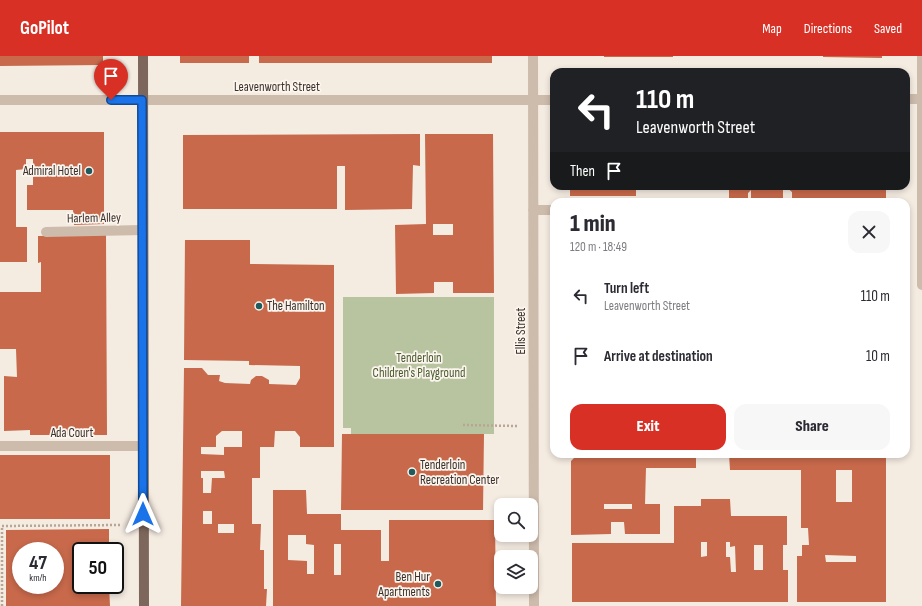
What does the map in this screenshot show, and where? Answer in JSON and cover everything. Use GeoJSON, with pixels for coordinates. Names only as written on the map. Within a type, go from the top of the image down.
{"type":"FeatureCollection","features":[{"type":"Feature","properties":{"kind":"main road"},"geometry":{"type":"LineString","coordinates":[[143,56],[144,606]]}},
{"type":"Feature","properties":{"kind":"street","name":"Ellis Street"},"geometry":{"type":"LineString","coordinates":[[533,56],[534,606]]}},
{"type":"Feature","properties":{"kind":"street"},"geometry":{"type":"LineString","coordinates":[[922,56],[922,285]]}},
{"type":"Feature","properties":{"kind":"street"},"geometry":{"type":"LineString","coordinates":[[910,99],[922,99]]}},
{"type":"Feature","properties":{"kind":"street","name":"Leavenworth Street"},"geometry":{"type":"LineString","coordinates":[[0,100],[550,100]]}},
{"type":"Feature","properties":{"kind":"street"},"geometry":{"type":"LineString","coordinates":[[533,210],[550,210]]}},
{"type":"Feature","properties":{"kind":"street","name":"Harlem Alley"},"geometry":{"type":"LineString","coordinates":[[46,232],[143,230]]}},
{"type":"Feature","properties":{"kind":"street","name":"Ada Court"},"geometry":{"type":"LineString","coordinates":[[0,446],[143,446]]}},
{"type":"Feature","properties":{"kind":"path"},"geometry":{"type":"LineString","coordinates":[[463,425],[534,426]]}},
{"type":"Feature","properties":{"kind":"path"},"geometry":{"type":"LineString","coordinates":[[2,606],[2,526],[120,525]]}},
{"type":"Feature","properties":{"kind":"green space","name":"Tenderloin Children's Playground"},"geometry":{"type":"Polygon","coordinates":[[[343,297],[494,297],[494,434],[351,434],[351,428],[343,428],[343,297]]]}},
{"type":"Feature","properties":{"kind":"building"},"geometry":{"type":"Polygon","coordinates":[[[0,56],[103,56],[103,65],[0,66],[0,56]]]}},
{"type":"Feature","properties":{"kind":"building"},"geometry":{"type":"Polygon","coordinates":[[[180,56],[249,56],[249,63],[180,63],[180,56]]]}},
{"type":"Feature","properties":{"kind":"building"},"geometry":{"type":"Polygon","coordinates":[[[259,56],[492,56],[492,63],[259,63],[259,56]]]}},
{"type":"Feature","properties":{"kind":"building"},"geometry":{"type":"Polygon","coordinates":[[[673,56],[673,57],[604,57],[673,56]]]}},
{"type":"Feature","properties":{"kind":"building"},"geometry":{"type":"Polygon","coordinates":[[[882,56],[882,58],[823,57],[882,56]]]}},
{"type":"Feature","properties":{"kind":"building"},"geometry":{"type":"Polygon","coordinates":[[[0,132],[104,132],[104,224],[74,225],[73,210],[27,210],[27,185],[33,185],[33,159],[26,159],[26,169],[16,170],[16,227],[27,227],[27,262],[0,262],[0,132]]]}},
{"type":"Feature","properties":{"kind":"building"},"geometry":{"type":"Polygon","coordinates":[[[420,134],[420,166],[413,165],[412,209],[345,210],[345,166],[337,166],[337,209],[183,209],[183,135],[420,134]]]}},
{"type":"Feature","properties":{"kind":"building"},"geometry":{"type":"Polygon","coordinates":[[[425,134],[493,134],[494,293],[453,293],[453,282],[434,282],[434,293],[396,294],[395,225],[426,224],[425,134]],[[433,224],[433,235],[453,235],[453,224],[433,224]]]}},
{"type":"Feature","properties":{"kind":"building"},"geometry":{"type":"Polygon","coordinates":[[[570,190],[636,190],[636,196],[570,196],[570,190]]]}},
{"type":"Feature","properties":{"kind":"building"},"geometry":{"type":"Polygon","coordinates":[[[729,190],[751,190],[748,193],[748,198],[729,198],[729,190]]]}},
{"type":"Feature","properties":{"kind":"building"},"geometry":{"type":"Polygon","coordinates":[[[751,190],[783,190],[783,198],[751,198],[751,190]]]}},
{"type":"Feature","properties":{"kind":"building"},"geometry":{"type":"Polygon","coordinates":[[[790,190],[886,190],[886,198],[792,198],[792,192],[790,190]]]}},
{"type":"Feature","properties":{"kind":"building"},"geometry":{"type":"Polygon","coordinates":[[[106,235],[107,435],[30,435],[30,430],[4,431],[4,376],[17,377],[16,349],[0,349],[0,292],[41,292],[41,262],[38,263],[38,236],[106,235]]]}},
{"type":"Feature","properties":{"kind":"building"},"geometry":{"type":"Polygon","coordinates":[[[185,240],[250,240],[250,264],[334,265],[334,447],[300,447],[300,437],[295,431],[275,431],[274,447],[260,447],[260,478],[252,478],[252,524],[261,524],[260,550],[264,550],[264,589],[267,589],[266,606],[181,606],[184,368],[202,368],[208,375],[220,375],[219,381],[225,383],[250,384],[251,380],[256,376],[262,376],[269,380],[269,384],[296,385],[300,378],[300,366],[249,365],[249,361],[184,360],[185,240]],[[222,431],[216,436],[216,447],[201,447],[201,454],[224,455],[224,447],[242,447],[242,431],[222,431]],[[201,471],[201,478],[203,478],[203,493],[211,493],[212,478],[225,478],[224,471],[201,471]],[[203,511],[203,524],[212,524],[212,511],[203,511]],[[218,524],[218,533],[234,533],[234,524],[218,524]]]}},
{"type":"Feature","properties":{"kind":"building","name":"Tenderloin Recreation Center"},"geometry":{"type":"Polygon","coordinates":[[[342,434],[484,434],[483,510],[341,510],[342,434]]]}},
{"type":"Feature","properties":{"kind":"building"},"geometry":{"type":"Polygon","coordinates":[[[0,455],[110,455],[110,519],[0,519],[0,455]]]}},
{"type":"Feature","properties":{"kind":"building"},"geometry":{"type":"Polygon","coordinates":[[[574,458],[696,458],[696,468],[646,468],[645,504],[660,504],[660,534],[625,534],[624,522],[611,522],[611,534],[571,535],[571,461],[574,458]],[[604,504],[604,509],[632,509],[632,504],[604,504]]]}},
{"type":"Feature","properties":{"kind":"building"},"geometry":{"type":"Polygon","coordinates":[[[729,458],[886,458],[886,602],[797,602],[797,556],[802,556],[802,545],[809,545],[808,528],[801,528],[801,470],[730,470],[729,458]],[[836,470],[836,502],[852,502],[852,470],[836,470]],[[825,555],[826,562],[856,562],[856,556],[825,555]]]}},
{"type":"Feature","properties":{"kind":"building"},"geometry":{"type":"Polygon","coordinates":[[[273,490],[306,490],[307,514],[341,514],[341,530],[381,530],[381,561],[389,561],[389,520],[494,520],[495,550],[494,550],[494,594],[496,594],[496,606],[273,606],[273,490]],[[288,535],[288,560],[307,561],[307,574],[314,574],[314,545],[306,544],[306,535],[288,535]],[[334,544],[334,575],[341,575],[341,544],[334,544]]]}},
{"type":"Feature","properties":{"kind":"building"},"geometry":{"type":"Polygon","coordinates":[[[701,499],[730,499],[731,516],[787,516],[787,545],[783,545],[783,570],[788,570],[788,602],[572,602],[572,543],[674,543],[674,506],[701,506],[701,499]],[[701,542],[701,557],[707,556],[707,542],[701,542]],[[726,542],[726,557],[730,557],[731,572],[736,572],[735,546],[730,547],[730,542],[726,542]],[[754,545],[754,570],[763,570],[763,545],[754,545]]]}},
{"type":"Feature","properties":{"kind":"building"},"geometry":{"type":"Polygon","coordinates":[[[109,529],[109,542],[72,542],[72,594],[109,594],[110,606],[6,606],[6,530],[109,529]]]}},
{"type":"Feature","properties":{"kind":"place","name":"Admiral Hotel"},"geometry":{"type":"Point","coordinates":[89,171]}},
{"type":"Feature","properties":{"kind":"place","name":"The Hamilton"},"geometry":{"type":"Point","coordinates":[259,306]}},
{"type":"Feature","properties":{"kind":"place","name":"Tenderloin Recreation Center"},"geometry":{"type":"Point","coordinates":[412,472]}},
{"type":"Feature","properties":{"kind":"place","name":"Ben Hur Apartments"},"geometry":{"type":"Point","coordinates":[438,584]}},
{"type":"Feature","properties":{"kind":"route"},"geometry":{"type":"LineString","coordinates":[[111,100],[142,100],[143,514]]}}]}
